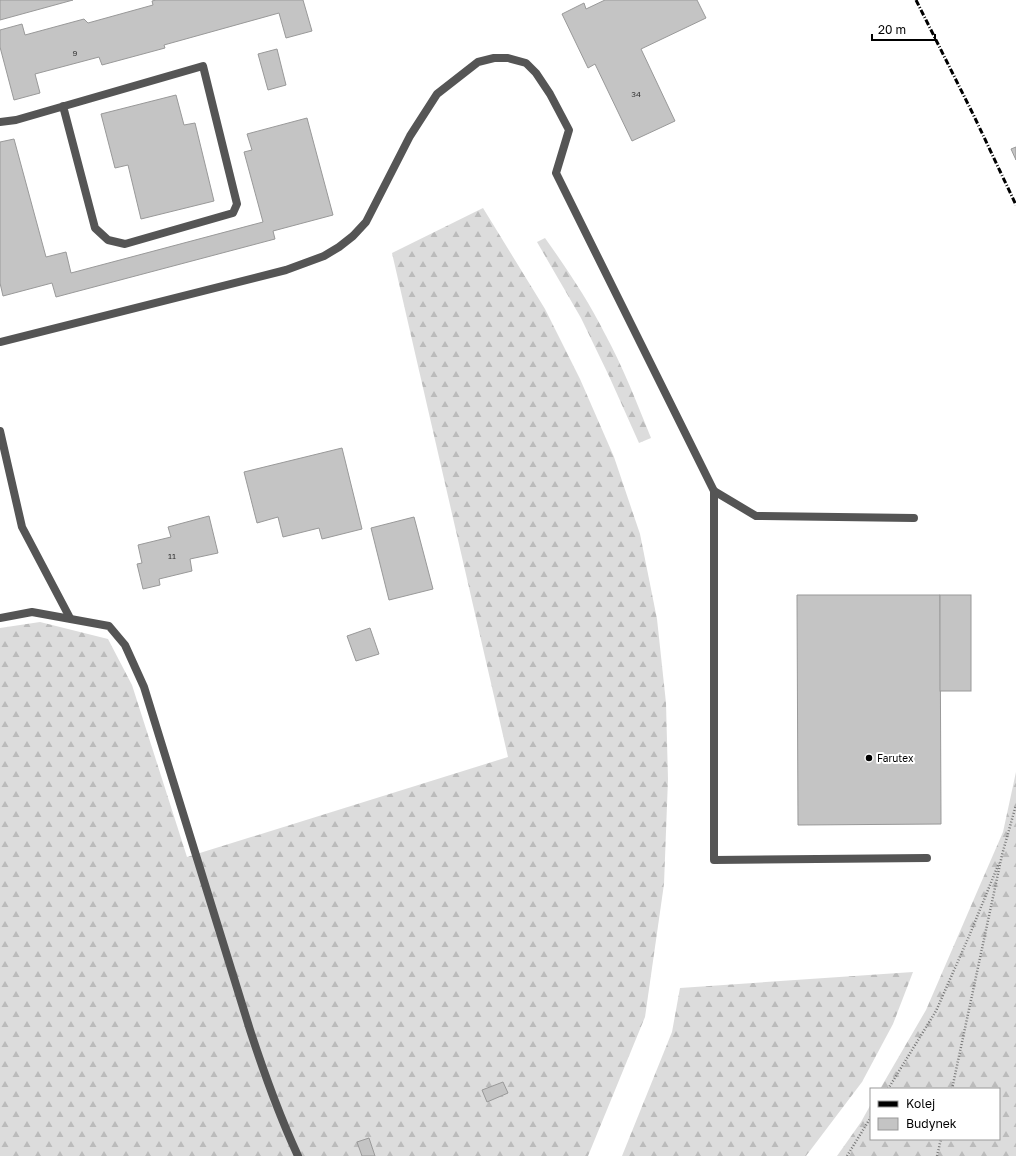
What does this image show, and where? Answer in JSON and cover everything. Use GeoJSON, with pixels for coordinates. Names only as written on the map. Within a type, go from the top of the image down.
{"type":"FeatureCollection","features":[{"type":"Feature","properties":{"kind":"lane"},"geometry":{"type":"LineString","coordinates":[[0,342],[286,270],[324,256],[353,236],[366,222],[410,136],[437,94],[478,62],[494,58],[508,58],[526,63],[536,73],[550,94],[569,130],[556,173],[714,491],[714,860],[928,858]]}},
{"type":"Feature","properties":{"kind":"lane"},"geometry":{"type":"LineString","coordinates":[[0,122],[16,120],[63,106],[203,66],[237,204],[233,213],[125,244],[108,240],[95,228],[63,106]]}},
{"type":"Feature","properties":{"kind":"lane"},"geometry":{"type":"LineString","coordinates":[[0,431],[22,526],[70,618]]}},
{"type":"Feature","properties":{"kind":"lane"},"geometry":{"type":"LineString","coordinates":[[714,491],[756,516],[914,518]]}},
{"type":"Feature","properties":{"kind":"lane"},"geometry":{"type":"LineString","coordinates":[[0,618],[32,612],[109,626],[124,645],[144,686],[250,1030],[269,1086],[298,1156]]}},
{"type":"Feature","properties":{"kind":"path"},"geometry":{"type":"LineString","coordinates":[[952,1088],[1002,855],[1016,805]]}},
{"type":"Feature","properties":{"kind":"path"},"geometry":{"type":"LineString","coordinates":[[889,1088],[936,1011],[970,934],[1002,855]]}},
{"type":"Feature","properties":{"kind":"path"},"geometry":{"type":"LineString","coordinates":[[847,1156],[870,1119]]}},
{"type":"Feature","properties":{"kind":"path"},"geometry":{"type":"LineString","coordinates":[[937,1156],[941,1140]]}},
{"type":"Feature","properties":{"kind":"green space"},"geometry":{"type":"Polygon","coordinates":[[[483,208],[545,309],[580,379],[614,457],[640,534],[657,619],[666,703],[668,779],[664,884],[645,1017],[588,1156],[0,1156],[0,628],[40,622],[108,639],[132,685],[187,857],[508,757],[392,253],[483,208]]]}},
{"type":"Feature","properties":{"kind":"green space"},"geometry":{"type":"Polygon","coordinates":[[[545,238],[592,309],[624,372],[651,438],[639,443],[581,318],[537,242],[545,238]]]}},
{"type":"Feature","properties":{"kind":"green space"},"geometry":{"type":"Polygon","coordinates":[[[1016,772],[1016,1156],[837,1156],[861,1122],[870,1106],[870,1140],[1000,1140],[1000,1088],[881,1088],[926,1010],[1003,832],[1016,772]]]}},
{"type":"Feature","properties":{"kind":"green space"},"geometry":{"type":"Polygon","coordinates":[[[913,972],[893,1024],[862,1082],[806,1156],[622,1156],[672,1032],[680,988],[913,972]]]}},
{"type":"Feature","properties":{"kind":"building"},"geometry":{"type":"Polygon","coordinates":[[[0,0],[73,0],[0,20],[0,0]]]}},
{"type":"Feature","properties":{"kind":"building"},"geometry":{"type":"Polygon","coordinates":[[[303,0],[312,31],[286,38],[279,13],[164,45],[165,48],[102,65],[99,57],[35,74],[40,93],[14,100],[0,47],[0,30],[22,24],[25,35],[84,19],[88,23],[153,5],[152,1],[303,0]]]}},
{"type":"Feature","properties":{"kind":"building"},"geometry":{"type":"Polygon","coordinates":[[[605,0],[697,0],[706,18],[641,49],[675,121],[632,141],[595,64],[588,68],[562,14],[584,3],[586,9],[605,0]]]}},
{"type":"Feature","properties":{"kind":"building"},"geometry":{"type":"Polygon","coordinates":[[[277,49],[286,85],[268,90],[258,54],[277,49]]]}},
{"type":"Feature","properties":{"kind":"building"},"geometry":{"type":"Polygon","coordinates":[[[176,95],[184,125],[195,123],[214,201],[141,219],[128,165],[115,168],[101,114],[176,95]]]}},
{"type":"Feature","properties":{"kind":"building"},"geometry":{"type":"Polygon","coordinates":[[[307,118],[333,215],[273,231],[275,239],[56,297],[52,283],[3,296],[0,283],[0,142],[14,139],[46,257],[66,252],[71,273],[263,222],[244,152],[252,150],[247,134],[307,118]]]}},
{"type":"Feature","properties":{"kind":"building"},"geometry":{"type":"Polygon","coordinates":[[[1016,147],[1016,160],[1011,149],[1016,147]]]}},
{"type":"Feature","properties":{"kind":"building"},"geometry":{"type":"Polygon","coordinates":[[[342,448],[362,529],[322,539],[319,528],[283,537],[278,517],[257,523],[244,472],[342,448]]]}},
{"type":"Feature","properties":{"kind":"building"},"geometry":{"type":"Polygon","coordinates":[[[209,516],[218,553],[190,559],[192,571],[159,579],[160,585],[143,589],[137,564],[142,563],[138,545],[171,537],[168,527],[209,516]]]}},
{"type":"Feature","properties":{"kind":"building"},"geometry":{"type":"Polygon","coordinates":[[[414,517],[433,589],[389,600],[371,528],[414,517]]]}},
{"type":"Feature","properties":{"kind":"building","name":"Farutex"},"geometry":{"type":"Polygon","coordinates":[[[797,595],[940,595],[941,824],[798,825],[797,595]]]}},
{"type":"Feature","properties":{"kind":"building"},"geometry":{"type":"Polygon","coordinates":[[[940,595],[971,595],[971,691],[940,691],[940,595]]]}},
{"type":"Feature","properties":{"kind":"building"},"geometry":{"type":"Polygon","coordinates":[[[370,628],[379,654],[356,661],[347,636],[370,628]]]}},
{"type":"Feature","properties":{"kind":"building"},"geometry":{"type":"Polygon","coordinates":[[[503,1082],[508,1093],[487,1102],[482,1090],[503,1082]]]}},
{"type":"Feature","properties":{"kind":"building"},"geometry":{"type":"Polygon","coordinates":[[[369,1138],[375,1156],[362,1156],[357,1142],[369,1138]]]}},
{"type":"Feature","properties":{"kind":"railway"},"geometry":{"type":"LineString","coordinates":[[916,0],[974,116],[1016,205]]}},
{"type":"Feature","properties":{"kind":"place","name":"Farutex"},"geometry":{"type":"Point","coordinates":[869,758]}}]}
